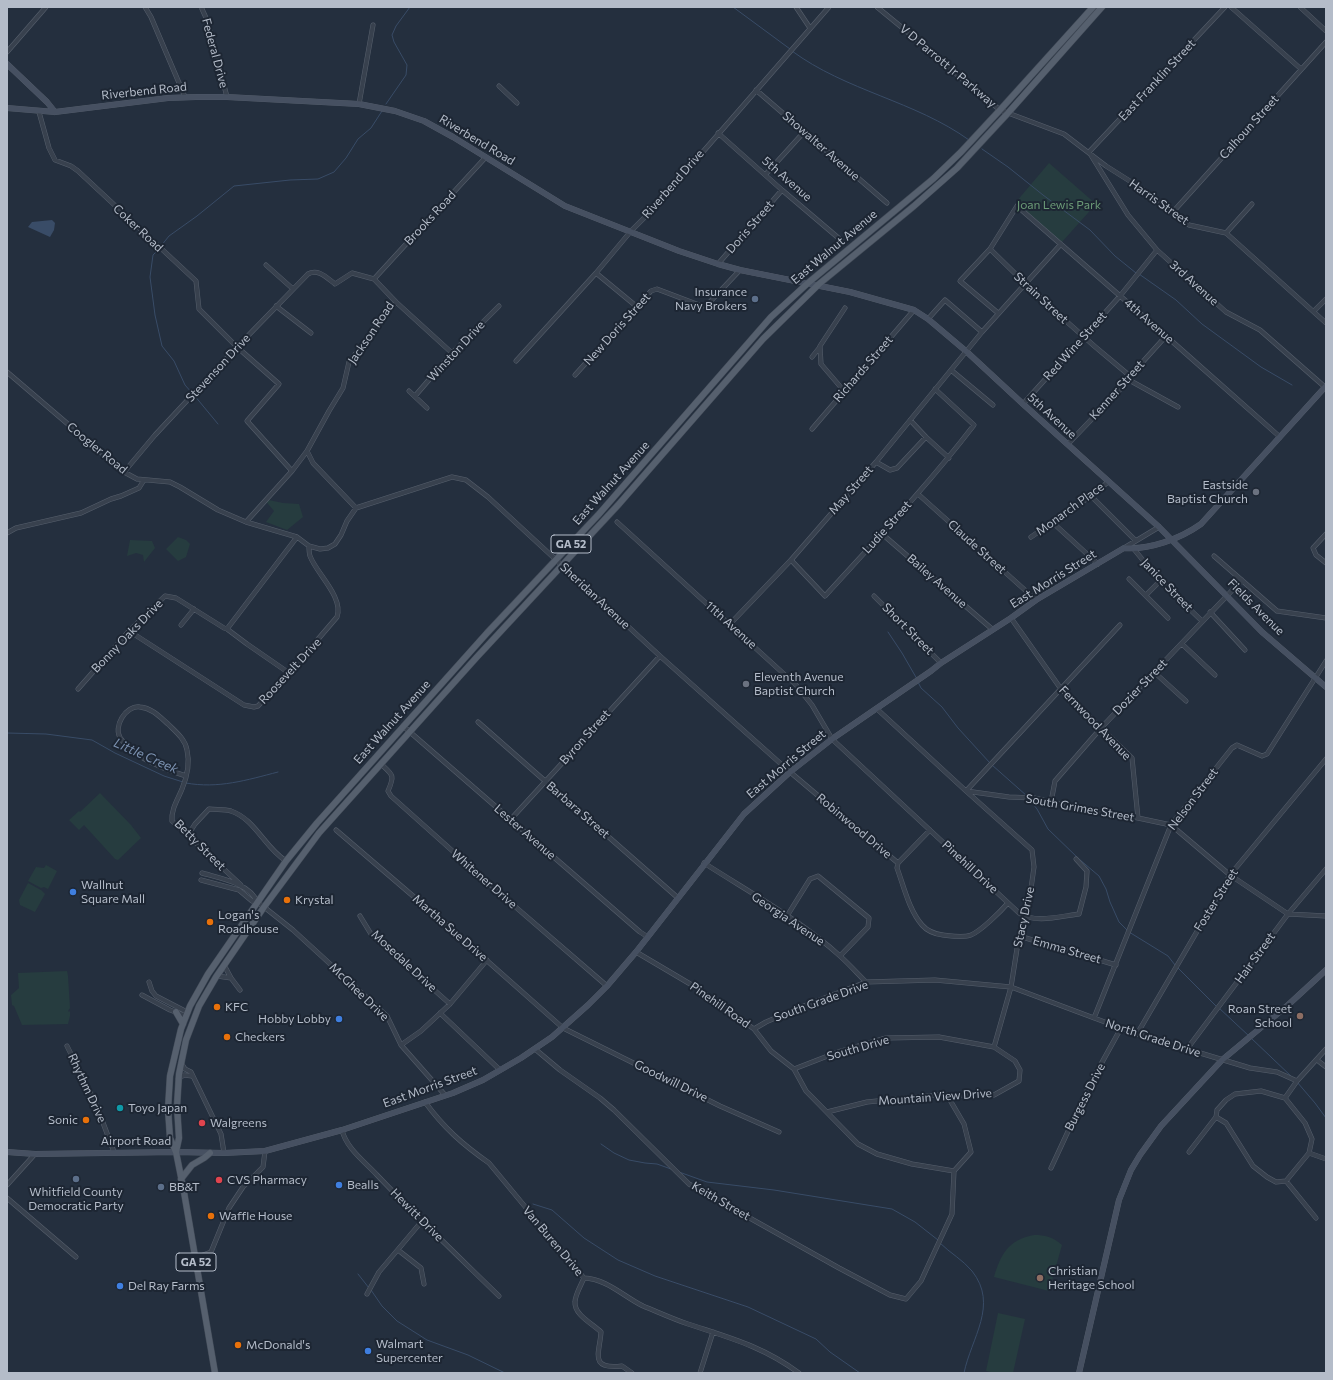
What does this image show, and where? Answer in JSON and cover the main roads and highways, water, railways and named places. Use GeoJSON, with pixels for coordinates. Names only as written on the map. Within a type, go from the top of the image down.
{"type":"FeatureCollection","features":[{"type":"Feature","properties":{"kind":"main road","name":"East Walnut Avenue"},"geometry":{"type":"LineString","coordinates":[[215,1373],[176,1152],[170,1138],[168,1096],[172,1062],[183,1024],[205,978],[286,861],[317,823],[403,726],[599,514],[771,317],[808,283],[933,179],[961,152],[1093,7]]}},
{"type":"Feature","properties":{"kind":"main road","name":"East Walnut Avenue"},"geometry":{"type":"LineString","coordinates":[[176,1152],[179,1138],[177,1106],[178,1079],[186,1040],[192,1023],[207,992],[224,965],[264,907],[319,833],[619,504],[763,338],[818,284],[942,182],[976,150],[1102,7]]}},
{"type":"Feature","properties":{"kind":"main road"},"geometry":{"type":"LineString","coordinates":[[653,452],[660,458]]}},
{"type":"Feature","properties":{"kind":"main road"},"geometry":{"type":"LineString","coordinates":[[176,1012],[183,1024]]}},
{"type":"Feature","properties":{"kind":"main road"},"geometry":{"type":"LineString","coordinates":[[181,1179],[192,1165],[210,1153]]}},
{"type":"Feature","properties":{"kind":"water"},"geometry":{"type":"Polygon","coordinates":[[[52,220],[55,223],[54,230],[50,237],[28,227],[32,222],[52,220]]]}},
{"type":"Feature","properties":{"kind":"waterway"},"geometry":{"type":"LineString","coordinates":[[386,104],[406,75],[407,65],[394,42],[392,35],[396,26],[410,7]]}},
{"type":"Feature","properties":{"kind":"waterway"},"geometry":{"type":"LineString","coordinates":[[733,7],[790,49]]}},
{"type":"Feature","properties":{"kind":"waterway"},"geometry":{"type":"LineString","coordinates":[[792,51],[813,65],[857,86],[926,115],[969,140]]}},
{"type":"Feature","properties":{"kind":"waterway"},"geometry":{"type":"LineString","coordinates":[[161,246],[169,236],[197,216],[234,186],[290,180],[318,179],[334,172],[346,158],[358,139],[371,128],[382,111]]}},
{"type":"Feature","properties":{"kind":"waterway"},"geometry":{"type":"LineString","coordinates":[[982,149],[1090,230],[1115,256],[1136,273]]}},
{"type":"Feature","properties":{"kind":"waterway"},"geometry":{"type":"LineString","coordinates":[[159,249],[153,255],[150,277],[155,315],[162,346],[174,361],[185,385],[192,393]]}},
{"type":"Feature","properties":{"kind":"waterway"},"geometry":{"type":"LineString","coordinates":[[1139,274],[1176,300],[1202,324],[1261,367],[1292,385]]}},
{"type":"Feature","properties":{"kind":"waterway"},"geometry":{"type":"LineString","coordinates":[[194,395],[218,424]]}},
{"type":"Feature","properties":{"kind":"waterway"},"geometry":{"type":"LineString","coordinates":[[888,632],[917,679]]}},
{"type":"Feature","properties":{"kind":"waterway"},"geometry":{"type":"LineString","coordinates":[[918,682],[921,688],[942,707],[958,728],[990,763]]}},
{"type":"Feature","properties":{"kind":"waterway","name":"Little Creek"},"geometry":{"type":"LineString","coordinates":[[7,733],[46,734],[92,740],[115,753],[164,776],[183,782]]}},
{"type":"Feature","properties":{"kind":"waterway"},"geometry":{"type":"LineString","coordinates":[[992,765],[1027,796]]}},
{"type":"Feature","properties":{"kind":"waterway","name":"Little Creek"},"geometry":{"type":"LineString","coordinates":[[186,783],[198,785],[232,783],[278,772]]}},
{"type":"Feature","properties":{"kind":"waterway"},"geometry":{"type":"LineString","coordinates":[[1029,799],[1037,809],[1048,829],[1099,876],[1106,889],[1119,922],[1127,930]]}},
{"type":"Feature","properties":{"kind":"waterway"},"geometry":{"type":"LineString","coordinates":[[1129,932],[1168,956],[1175,965]]}},
{"type":"Feature","properties":{"kind":"waterway"},"geometry":{"type":"LineString","coordinates":[[1177,967],[1216,1006]]}},
{"type":"Feature","properties":{"kind":"waterway"},"geometry":{"type":"LineString","coordinates":[[1219,1008],[1249,1036]]}},
{"type":"Feature","properties":{"kind":"waterway"},"geometry":{"type":"LineString","coordinates":[[1251,1038],[1292,1077]]}},
{"type":"Feature","properties":{"kind":"waterway"},"geometry":{"type":"LineString","coordinates":[[1297,1082],[1326,1118]]}},
{"type":"Feature","properties":{"kind":"waterway"},"geometry":{"type":"LineString","coordinates":[[601,1144],[614,1153],[629,1160],[657,1164],[671,1169]]}},
{"type":"Feature","properties":{"kind":"waterway"},"geometry":{"type":"LineString","coordinates":[[679,1172],[707,1182],[774,1190],[892,1209],[915,1222],[938,1240]]}},
{"type":"Feature","properties":{"kind":"waterway"},"geometry":{"type":"LineString","coordinates":[[533,1204],[552,1210],[584,1238],[618,1260],[655,1276],[748,1307],[816,1339],[830,1352],[860,1373]]}},
{"type":"Feature","properties":{"kind":"waterway"},"geometry":{"type":"LineString","coordinates":[[940,1243],[965,1263],[972,1271],[980,1284],[983,1296],[981,1322],[967,1360],[964,1373]]}},
{"type":"Feature","properties":{"kind":"waterway"},"geometry":{"type":"LineString","coordinates":[[358,1274],[369,1288]]}},
{"type":"Feature","properties":{"kind":"waterway"},"geometry":{"type":"LineString","coordinates":[[371,1290],[382,1306],[397,1321],[427,1340],[468,1355],[505,1373]]}},
{"type":"Feature","properties":{"kind":"place","name":"Insurance Navy Brokers"},"geometry":{"type":"Point","coordinates":[755,299]}},
{"type":"Feature","properties":{"kind":"place","name":"Eastside Baptist Church"},"geometry":{"type":"Point","coordinates":[1256,492]}},
{"type":"Feature","properties":{"kind":"place","name":"Eleventh Avenue Baptist Church"},"geometry":{"type":"Point","coordinates":[746,684]}},
{"type":"Feature","properties":{"kind":"place","name":"Wallnut Square Mall"},"geometry":{"type":"Point","coordinates":[73,892]}},
{"type":"Feature","properties":{"kind":"place","name":"Krystal"},"geometry":{"type":"Point","coordinates":[287,900]}},
{"type":"Feature","properties":{"kind":"place","name":"Logan's Roadhouse"},"geometry":{"type":"Point","coordinates":[210,922]}},
{"type":"Feature","properties":{"kind":"place","name":"KFC"},"geometry":{"type":"Point","coordinates":[217,1007]}},
{"type":"Feature","properties":{"kind":"place","name":"Roan Street School"},"geometry":{"type":"Point","coordinates":[1300,1016]}},
{"type":"Feature","properties":{"kind":"place","name":"Hobby Lobby"},"geometry":{"type":"Point","coordinates":[339,1019]}},
{"type":"Feature","properties":{"kind":"place","name":"Checkers"},"geometry":{"type":"Point","coordinates":[227,1037]}},
{"type":"Feature","properties":{"kind":"place","name":"Toyo Japan"},"geometry":{"type":"Point","coordinates":[120,1108]}},
{"type":"Feature","properties":{"kind":"place","name":"Sonic"},"geometry":{"type":"Point","coordinates":[86,1120]}},
{"type":"Feature","properties":{"kind":"place","name":"Walgreens"},"geometry":{"type":"Point","coordinates":[202,1123]}},
{"type":"Feature","properties":{"kind":"place","name":"Whitfield County Democratic Party"},"geometry":{"type":"Point","coordinates":[76,1179]}},
{"type":"Feature","properties":{"kind":"place","name":"CVS Pharmacy"},"geometry":{"type":"Point","coordinates":[219,1180]}},
{"type":"Feature","properties":{"kind":"place","name":"Bealls"},"geometry":{"type":"Point","coordinates":[339,1185]}},
{"type":"Feature","properties":{"kind":"place","name":"BB&T"},"geometry":{"type":"Point","coordinates":[161,1187]}},
{"type":"Feature","properties":{"kind":"place","name":"Waffle House"},"geometry":{"type":"Point","coordinates":[211,1216]}},
{"type":"Feature","properties":{"kind":"place","name":"Christian Heritage School"},"geometry":{"type":"Point","coordinates":[1040,1278]}},
{"type":"Feature","properties":{"kind":"place","name":"Del Ray Farms"},"geometry":{"type":"Point","coordinates":[120,1286]}},
{"type":"Feature","properties":{"kind":"place","name":"McDonald's"},"geometry":{"type":"Point","coordinates":[238,1345]}},
{"type":"Feature","properties":{"kind":"place","name":"Walmart Supercenter"},"geometry":{"type":"Point","coordinates":[368,1351]}},
{"type":"Feature","properties":{"kind":"park label","name":"Joan Lewis Park"},"geometry":{"type":"Point","coordinates":[1059,205]}}]}
